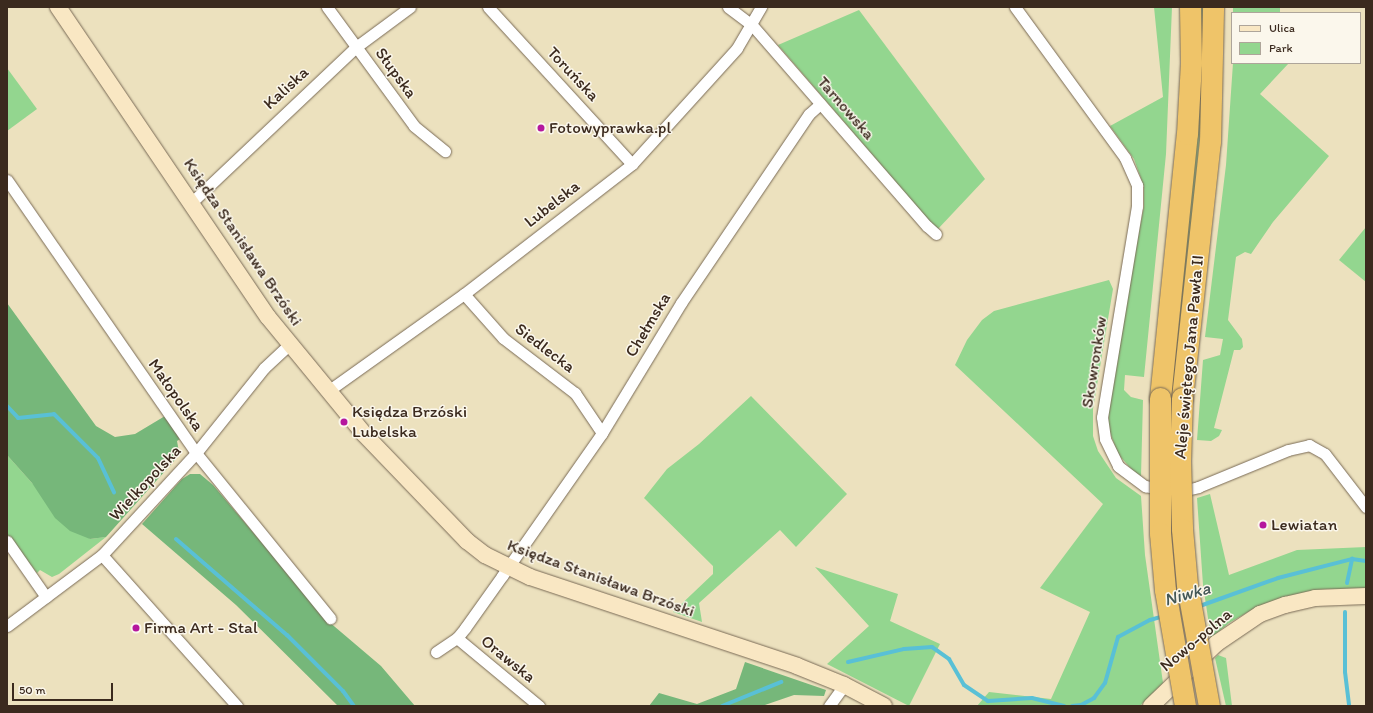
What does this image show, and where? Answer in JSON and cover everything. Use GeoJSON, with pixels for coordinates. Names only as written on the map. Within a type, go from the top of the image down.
{"type":"FeatureCollection","features":[{"type":"Feature","properties":{"kind":"highway","name":"Aleje świętego Jana Pawła II"},"geometry":{"type":"LineString","coordinates":[[1185,706],[1168,611],[1160,533],[1160,398],[1188,127],[1191,63],[1190,7]]}},
{"type":"Feature","properties":{"kind":"highway","name":"Aleje świętego Jana Pawła II"},"geometry":{"type":"LineString","coordinates":[[1208,706],[1187,586],[1182,536],[1180,466],[1182,398],[1210,142],[1214,64],[1213,7]]}},
{"type":"Feature","properties":{"kind":"street","name":"Księdza Stanisława Brzóski"},"geometry":{"type":"LineString","coordinates":[[58,7],[192,202],[251,293],[328,391],[396,470],[467,542],[485,555],[509,567],[636,613],[797,666],[844,685],[884,706]]}},
{"type":"Feature","properties":{"kind":"street","name":"Słupska"},"geometry":{"type":"LineString","coordinates":[[327,7],[414,126],[445,151]]}},
{"type":"Feature","properties":{"kind":"street","name":"Kaliska"},"geometry":{"type":"LineString","coordinates":[[192,202],[356,47],[410,7]]}},
{"type":"Feature","properties":{"kind":"street","name":"Toruńska"},"geometry":{"type":"LineString","coordinates":[[488,7],[632,164]]}},
{"type":"Feature","properties":{"kind":"street","name":"Tarnowska"},"geometry":{"type":"LineString","coordinates":[[728,7],[752,25],[936,234]]}},
{"type":"Feature","properties":{"kind":"street","name":"Lubelska"},"geometry":{"type":"LineString","coordinates":[[328,391],[464,294],[632,164],[737,48],[752,25],[761,7]]}},
{"type":"Feature","properties":{"kind":"street","name":"Skowronków"},"geometry":{"type":"LineString","coordinates":[[1014,7],[1125,158],[1137,185],[1137,206],[1102,417],[1105,439],[1118,466],[1145,486],[1177,492],[1198,487],[1288,450],[1309,445],[1325,454],[1366,507]]}},
{"type":"Feature","properties":{"kind":"street","name":"Chełmska"},"geometry":{"type":"LineString","coordinates":[[509,567],[602,433],[681,303],[809,114],[820,104]]}},
{"type":"Feature","properties":{"kind":"street","name":"Małopolska"},"geometry":{"type":"LineString","coordinates":[[8,180],[196,453],[330,618]]}},
{"type":"Feature","properties":{"kind":"street","name":"Siedlecka"},"geometry":{"type":"LineString","coordinates":[[464,294],[503,338],[575,393],[602,433]]}},
{"type":"Feature","properties":{"kind":"street","name":"Wielkopolska"},"geometry":{"type":"LineString","coordinates":[[7,626],[102,555],[196,453],[264,368],[290,344]]}},
{"type":"Feature","properties":{"kind":"street"},"geometry":{"type":"LineString","coordinates":[[7,541],[46,597]]}},
{"type":"Feature","properties":{"kind":"street"},"geometry":{"type":"LineString","coordinates":[[102,555],[237,706]]}},
{"type":"Feature","properties":{"kind":"street"},"geometry":{"type":"LineString","coordinates":[[436,652],[456,638],[509,567]]}},
{"type":"Feature","properties":{"kind":"street","name":"Nowo-polna"},"geometry":{"type":"LineString","coordinates":[[1151,706],[1217,643],[1260,614],[1285,605],[1315,598],[1366,596]]}},
{"type":"Feature","properties":{"kind":"street","name":"Orawska"},"geometry":{"type":"LineString","coordinates":[[456,638],[539,706]]}},
{"type":"Feature","properties":{"kind":"street"},"geometry":{"type":"LineString","coordinates":[[829,706],[844,685]]}},
{"type":"Feature","properties":{"kind":"green space"},"geometry":{"type":"Polygon","coordinates":[[[1154,7],[1172,7],[1166,154],[1144,377],[1125,375],[1124,390],[1131,397],[1143,400],[1141,476],[1133,471],[1118,454],[1108,427],[1109,407],[1131,273],[1144,206],[1144,187],[1134,159],[1110,126],[1163,97],[1154,7]]]}},
{"type":"Feature","properties":{"kind":"green space"},"geometry":{"type":"Polygon","coordinates":[[[1199,7],[1206,7],[1206,71],[1175,399],[1169,398],[1199,7]]]}},
{"type":"Feature","properties":{"kind":"green space"},"geometry":{"type":"Polygon","coordinates":[[[1233,7],[1280,7],[1280,12],[1233,12],[1233,7]]]}},
{"type":"Feature","properties":{"kind":"green space"},"geometry":{"type":"Polygon","coordinates":[[[859,10],[985,179],[937,230],[778,45],[859,10]]]}},
{"type":"Feature","properties":{"kind":"green space"},"geometry":{"type":"Polygon","coordinates":[[[1233,64],[1288,64],[1260,94],[1329,156],[1273,222],[1251,254],[1245,252],[1236,257],[1228,320],[1242,339],[1243,347],[1240,350],[1234,350],[1214,428],[1222,430],[1219,436],[1211,441],[1197,440],[1203,360],[1220,355],[1223,339],[1205,337],[1226,165],[1233,64]]]}},
{"type":"Feature","properties":{"kind":"green space"},"geometry":{"type":"Polygon","coordinates":[[[7,68],[37,109],[7,131],[7,68]]]}},
{"type":"Feature","properties":{"kind":"green space"},"geometry":{"type":"Polygon","coordinates":[[[1366,227],[1366,282],[1339,260],[1366,227]]]}},
{"type":"Feature","properties":{"kind":"green space"},"geometry":{"type":"Polygon","coordinates":[[[1109,280],[1113,289],[1093,409],[1093,436],[1098,451],[1116,478],[1141,496],[1145,555],[1163,683],[1140,706],[977,706],[989,692],[1051,699],[1090,612],[1040,588],[1103,504],[955,365],[967,340],[982,320],[994,311],[1109,280]]]}},
{"type":"Feature","properties":{"kind":"green space"},"geometry":{"type":"Polygon","coordinates":[[[7,303],[96,426],[115,437],[135,434],[165,416],[180,439],[177,441],[179,452],[174,461],[106,537],[90,539],[70,531],[55,518],[32,483],[7,455],[7,303]]]}},
{"type":"Feature","properties":{"kind":"green space"},"geometry":{"type":"Polygon","coordinates":[[[751,396],[847,494],[796,547],[780,530],[699,603],[702,622],[673,612],[713,574],[713,566],[644,498],[667,469],[699,444],[751,396]]]}},
{"type":"Feature","properties":{"kind":"green space"},"geometry":{"type":"Polygon","coordinates":[[[7,455],[32,483],[90,539],[106,537],[59,574],[52,577],[40,570],[37,573],[7,535],[7,455]]]}},
{"type":"Feature","properties":{"kind":"green space"},"geometry":{"type":"Polygon","coordinates":[[[190,474],[200,474],[213,485],[328,621],[381,666],[415,706],[338,706],[236,605],[142,524],[182,479],[190,474]]]}},
{"type":"Feature","properties":{"kind":"green space"},"geometry":{"type":"Polygon","coordinates":[[[1210,494],[1229,575],[1297,550],[1366,547],[1366,589],[1327,589],[1283,597],[1248,612],[1229,623],[1211,638],[1203,585],[1197,498],[1210,494]]]}},
{"type":"Feature","properties":{"kind":"green space"},"geometry":{"type":"Polygon","coordinates":[[[815,567],[898,594],[890,621],[940,644],[909,706],[827,664],[869,626],[815,567]]]}},
{"type":"Feature","properties":{"kind":"green space"},"geometry":{"type":"Polygon","coordinates":[[[1218,655],[1226,658],[1232,706],[1226,706],[1215,658],[1218,655]]]}},
{"type":"Feature","properties":{"kind":"green space"},"geometry":{"type":"Polygon","coordinates":[[[745,662],[826,690],[824,696],[794,695],[762,706],[649,706],[659,693],[697,704],[736,689],[745,662]]]}},
{"type":"Feature","properties":{"kind":"waterway"},"geometry":{"type":"LineString","coordinates":[[7,406],[18,418],[54,414],[98,458],[114,493]]}},
{"type":"Feature","properties":{"kind":"waterway"},"geometry":{"type":"LineString","coordinates":[[176,539],[287,635],[343,691],[354,706]]}},
{"type":"Feature","properties":{"kind":"waterway","name":"Niwka"},"geometry":{"type":"LineString","coordinates":[[1347,583],[1352,559],[1366,561]]}},
{"type":"Feature","properties":{"kind":"waterway","name":"Niwka"},"geometry":{"type":"LineString","coordinates":[[1197,607],[1278,578],[1352,559]]}},
{"type":"Feature","properties":{"kind":"waterway","name":"Niwka"},"geometry":{"type":"LineString","coordinates":[[1345,612],[1345,672],[1349,706]]}},
{"type":"Feature","properties":{"kind":"waterway","name":"Niwka"},"geometry":{"type":"LineString","coordinates":[[1072,706],[1081,705],[1094,698],[1105,683],[1118,637],[1150,620],[1164,616]]}},
{"type":"Feature","properties":{"kind":"waterway","name":"Niwka"},"geometry":{"type":"LineString","coordinates":[[848,662],[904,649],[932,647],[949,659],[964,685],[988,701],[1032,698],[1064,706]]}},
{"type":"Feature","properties":{"kind":"waterway","name":"Niwka"},"geometry":{"type":"LineString","coordinates":[[722,706],[781,682]]}},
{"type":"Feature","properties":{"kind":"place","name":"Fotowyprawka.pl"},"geometry":{"type":"Point","coordinates":[541,128]}},
{"type":"Feature","properties":{"kind":"place","name":"Księdza Brzóski Lubelska"},"geometry":{"type":"Point","coordinates":[344,422]}},
{"type":"Feature","properties":{"kind":"place","name":"Lewiatan"},"geometry":{"type":"Point","coordinates":[1263,525]}},
{"type":"Feature","properties":{"kind":"place","name":"Firma Art - Stal"},"geometry":{"type":"Point","coordinates":[136,628]}}]}
